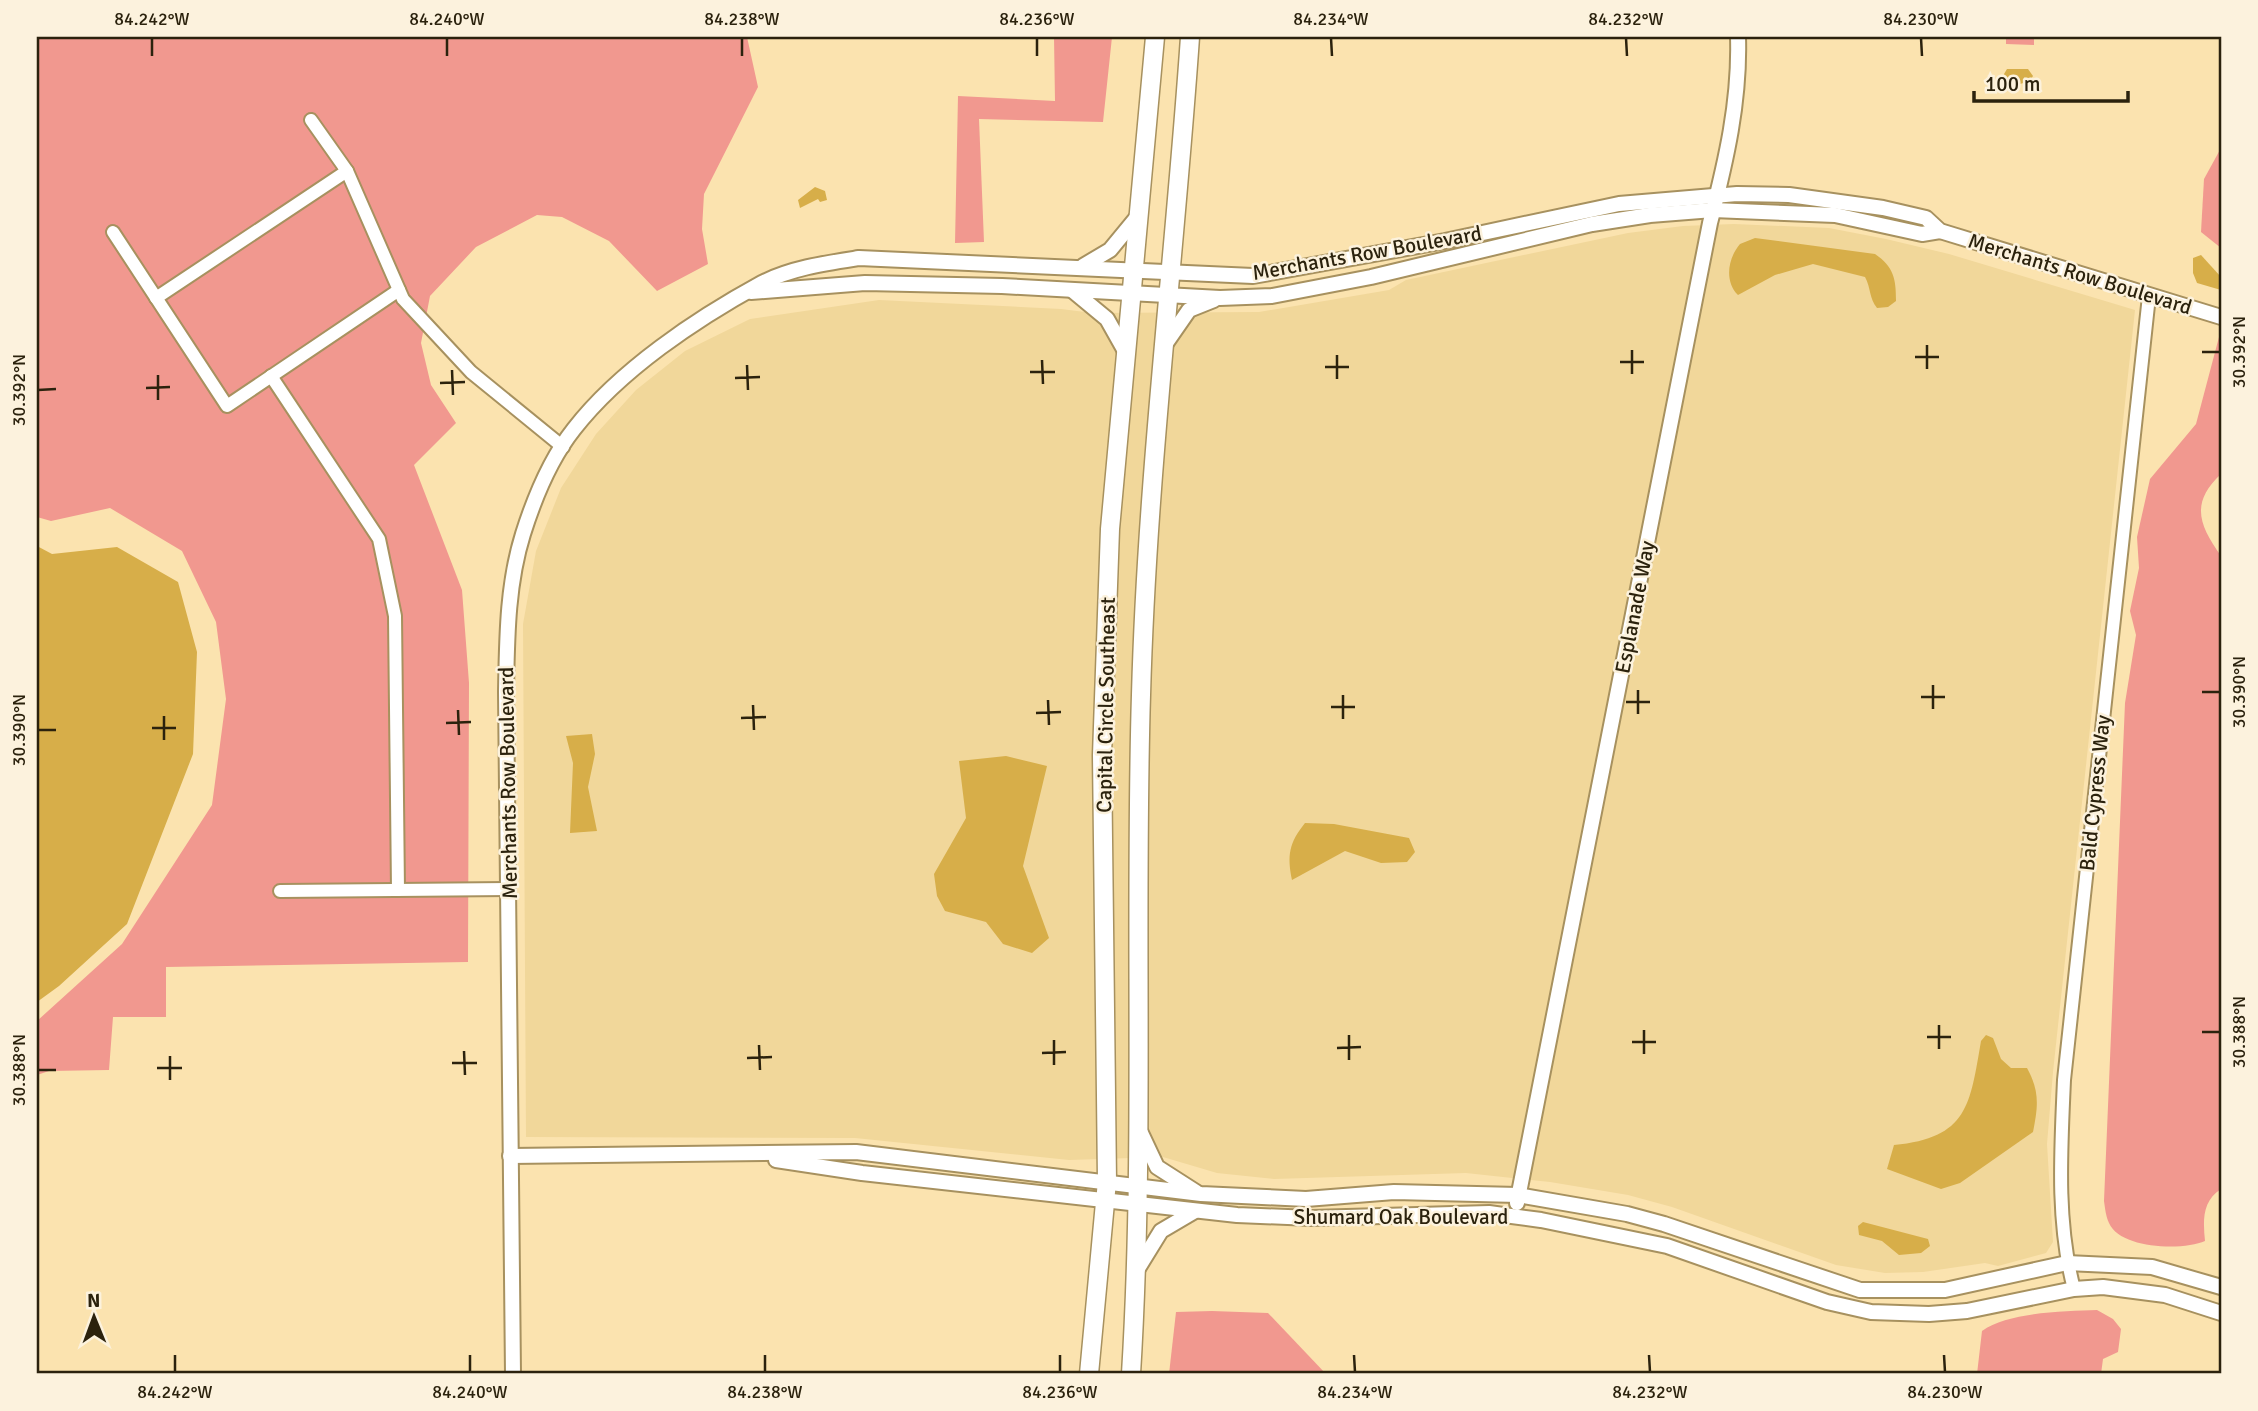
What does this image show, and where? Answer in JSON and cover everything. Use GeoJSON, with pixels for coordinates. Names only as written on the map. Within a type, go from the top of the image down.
{"type":"FeatureCollection","features":[{"type":"Feature","properties":{"kind":"main road","name":"Capital Circle Southeast"},"geometry":{"type":"LineString","coordinates":[[1089,1374],[1107,1190],[1102,755],[1110,529],[1155,37]]}},
{"type":"Feature","properties":{"kind":"main road","name":"Capital Circle Southeast"},"geometry":{"type":"LineString","coordinates":[[1131,1374],[1137,1270],[1141,698],[1148,514],[1190,37]]}},
{"type":"Feature","properties":{"kind":"street","name":"Esplanade Way"},"geometry":{"type":"LineString","coordinates":[[1516,1217],[1518,1195],[1735,108],[1738,37]]}},
{"type":"Feature","properties":{"kind":"street"},"geometry":{"type":"LineString","coordinates":[[311,120],[347,171],[403,299],[471,372],[563,447]]}},
{"type":"Feature","properties":{"kind":"street"},"geometry":{"type":"LineString","coordinates":[[156,298],[347,171]]}},
{"type":"Feature","properties":{"kind":"street","name":"Merchants Row Boulevard"},"geometry":{"type":"LineString","coordinates":[[513,1374],[506,692],[512,581],[522,536],[539,491],[573,429],[643,359],[750,292],[786,274],[859,258],[1253,276],[1390,252],[1619,204],[1717,194],[1777,195],[1841,201],[1926,218],[1940,230],[2221,317]]}},
{"type":"Feature","properties":{"kind":"street","name":"Merchants Row Boulevard"},"geometry":{"type":"LineString","coordinates":[[750,292],[865,283],[1220,298],[1272,296],[1592,224],[1650,215],[1713,210],[1835,215],[1922,234],[1940,230]]}},
{"type":"Feature","properties":{"kind":"street"},"geometry":{"type":"LineString","coordinates":[[1080,267],[1110,250],[1138,216]]}},
{"type":"Feature","properties":{"kind":"street"},"geometry":{"type":"LineString","coordinates":[[113,232],[227,405],[399,290]]}},
{"type":"Feature","properties":{"kind":"street"},"geometry":{"type":"LineString","coordinates":[[1390,252],[1394,270]]}},
{"type":"Feature","properties":{"kind":"street"},"geometry":{"type":"LineString","coordinates":[[1072,290],[1107,319],[1125,351]]}},
{"type":"Feature","properties":{"kind":"street","name":"Bald Cypress Way"},"geometry":{"type":"LineString","coordinates":[[2074,1289],[2067,1263],[2060,1149],[2064,1080],[2149,296]]}},
{"type":"Feature","properties":{"kind":"street"},"geometry":{"type":"LineString","coordinates":[[1163,347],[1189,310],[1220,298]]}},
{"type":"Feature","properties":{"kind":"street"},"geometry":{"type":"LineString","coordinates":[[271,376],[363,510],[379,540],[389,576],[395,616],[398,890]]}},
{"type":"Feature","properties":{"kind":"street"},"geometry":{"type":"LineString","coordinates":[[280,891],[509,889]]}},
{"type":"Feature","properties":{"kind":"street"},"geometry":{"type":"LineString","coordinates":[[1139,1127],[1157,1167],[1201,1194]]}},
{"type":"Feature","properties":{"kind":"street","name":"Shumard Oak Boulevard"},"geometry":{"type":"LineString","coordinates":[[510,1156],[856,1152],[1136,1195],[1195,1211],[1311,1218],[1475,1213],[1568,1223],[1667,1246],[1781,1287],[1854,1309],[1902,1314],[1954,1312],[2074,1289],[2103,1287],[2145,1291],[2221,1313]]}},
{"type":"Feature","properties":{"kind":"street","name":"Shumard Oak Boulevard"},"geometry":{"type":"LineString","coordinates":[[733,1153],[862,1173],[1107,1190]]}},
{"type":"Feature","properties":{"kind":"street"},"geometry":{"type":"LineString","coordinates":[[1394,1192],[1396,1216]]}},
{"type":"Feature","properties":{"kind":"street","name":"Shumard Oak Boulevard"},"geometry":{"type":"LineString","coordinates":[[1136,1195],[1201,1194],[1306,1199],[1394,1192],[1518,1195],[1627,1214],[1676,1227],[1860,1290],[1945,1290],[2067,1263],[2152,1267],[2221,1287]]}},
{"type":"Feature","properties":{"kind":"street"},"geometry":{"type":"LineString","coordinates":[[1137,1270],[1161,1231],[1195,1211]]}},
{"type":"Feature","properties":{"kind":"shaded area"},"geometry":{"type":"Polygon","coordinates":[[[37,37],[747,37],[758,87],[704,194],[702,229],[708,264],[657,291],[609,241],[562,217],[537,215],[476,247],[430,296],[421,343],[431,385],[456,423],[414,465],[462,590],[469,683],[468,962],[166,967],[166,1017],[113,1017],[109,1070],[49,1071],[37,1075],[37,1021],[122,944],[212,805],[226,699],[216,622],[182,551],[110,508],[51,521],[37,517],[37,37]]]}},
{"type":"Feature","properties":{"kind":"shaded area"},"geometry":{"type":"Polygon","coordinates":[[[1054,37],[1112,37],[1103,122],[979,119],[984,242],[955,243],[958,96],[1055,101],[1054,37]]]}},
{"type":"Feature","properties":{"kind":"shaded area"},"geometry":{"type":"Polygon","coordinates":[[[2006,37],[2034,37],[2034,45],[2006,44],[2006,37]]]}},
{"type":"Feature","properties":{"kind":"shaded area"},"geometry":{"type":"Polygon","coordinates":[[[2007,69],[2028,69],[2033,76],[2030,81],[2020,84],[2008,81],[2004,74],[2007,69]]]}},
{"type":"Feature","properties":{"kind":"shaded area"},"geometry":{"type":"Polygon","coordinates":[[[2221,148],[2221,248],[2201,232],[2204,179],[2221,148]]]}},
{"type":"Feature","properties":{"kind":"shaded area"},"geometry":{"type":"Polygon","coordinates":[[[815,187],[825,191],[827,200],[820,202],[818,199],[800,208],[798,200],[815,187]]]}},
{"type":"Feature","properties":{"kind":"shaded area"},"geometry":{"type":"Polygon","coordinates":[[[1734,224],[1829,228],[1886,239],[1949,254],[2135,310],[2053,1072],[2047,1144],[2053,1242],[2046,1253],[1998,1266],[1985,1263],[1923,1272],[1885,1273],[1836,1265],[1672,1207],[1628,1195],[1550,1182],[1466,1173],[1274,1179],[1217,1173],[1163,1157],[1069,1160],[855,1138],[526,1137],[523,624],[536,551],[561,488],[596,434],[636,390],[685,351],[750,319],[879,300],[1093,313],[1259,312],[1389,290],[1406,280],[1628,233],[1683,226],[1734,224]]]}},
{"type":"Feature","properties":{"kind":"shaded area"},"geometry":{"type":"Polygon","coordinates":[[[1755,238],[1875,254],[1893,274],[1896,301],[1888,307],[1877,308],[1865,277],[1813,264],[1775,275],[1738,295],[1729,276],[1730,263],[1740,244],[1755,238]]]}},
{"type":"Feature","properties":{"kind":"shaded area"},"geometry":{"type":"Polygon","coordinates":[[[2201,255],[2221,277],[2221,290],[2197,283],[2193,273],[2193,258],[2201,255]]]}},
{"type":"Feature","properties":{"kind":"shaded area"},"geometry":{"type":"Polygon","coordinates":[[[2219,337],[2221,474],[2205,495],[2201,514],[2207,534],[2221,556],[2221,1189],[2207,1205],[2204,1219],[2205,1241],[2168,1247],[2138,1243],[2115,1232],[2108,1221],[2104,1201],[2125,703],[2136,635],[2130,611],[2139,568],[2137,537],[2150,479],[2196,424],[2219,337]]]}},
{"type":"Feature","properties":{"kind":"shaded area"},"geometry":{"type":"Polygon","coordinates":[[[37,546],[52,554],[117,547],[178,582],[197,652],[193,754],[127,924],[59,986],[37,1002],[37,546]]]}},
{"type":"Feature","properties":{"kind":"shaded area"},"geometry":{"type":"Polygon","coordinates":[[[592,734],[595,754],[588,787],[597,831],[570,833],[573,763],[566,736],[592,734]]]}},
{"type":"Feature","properties":{"kind":"shaded area"},"geometry":{"type":"Polygon","coordinates":[[[1006,756],[1047,766],[1023,866],[1049,938],[1032,953],[1003,944],[986,922],[945,911],[937,896],[934,874],[966,818],[959,761],[1006,756]]]}},
{"type":"Feature","properties":{"kind":"shaded area"},"geometry":{"type":"Polygon","coordinates":[[[1305,823],[1334,824],[1409,838],[1415,852],[1407,862],[1381,863],[1345,851],[1292,880],[1291,850],[1305,823]]]}},
{"type":"Feature","properties":{"kind":"shaded area"},"geometry":{"type":"Polygon","coordinates":[[[1986,1035],[1993,1038],[2001,1059],[2011,1068],[2027,1068],[2037,1099],[2033,1132],[1960,1183],[1941,1189],[1887,1169],[1894,1145],[1937,1135],[1951,1126],[1961,1114],[1973,1083],[1981,1041],[1986,1035]]]}},
{"type":"Feature","properties":{"kind":"shaded area"},"geometry":{"type":"Polygon","coordinates":[[[1863,1222],[1928,1239],[1930,1246],[1921,1253],[1899,1255],[1882,1241],[1859,1235],[1858,1226],[1863,1222]]]}},
{"type":"Feature","properties":{"kind":"shaded area"},"geometry":{"type":"Polygon","coordinates":[[[2097,1310],[2113,1319],[2121,1329],[2118,1352],[2103,1359],[2101,1374],[1977,1374],[1982,1331],[1993,1325],[2021,1316],[2097,1310]]]}},
{"type":"Feature","properties":{"kind":"shaded area"},"geometry":{"type":"Polygon","coordinates":[[[1176,1312],[1268,1313],[1326,1374],[1169,1374],[1176,1312]]]}}]}
